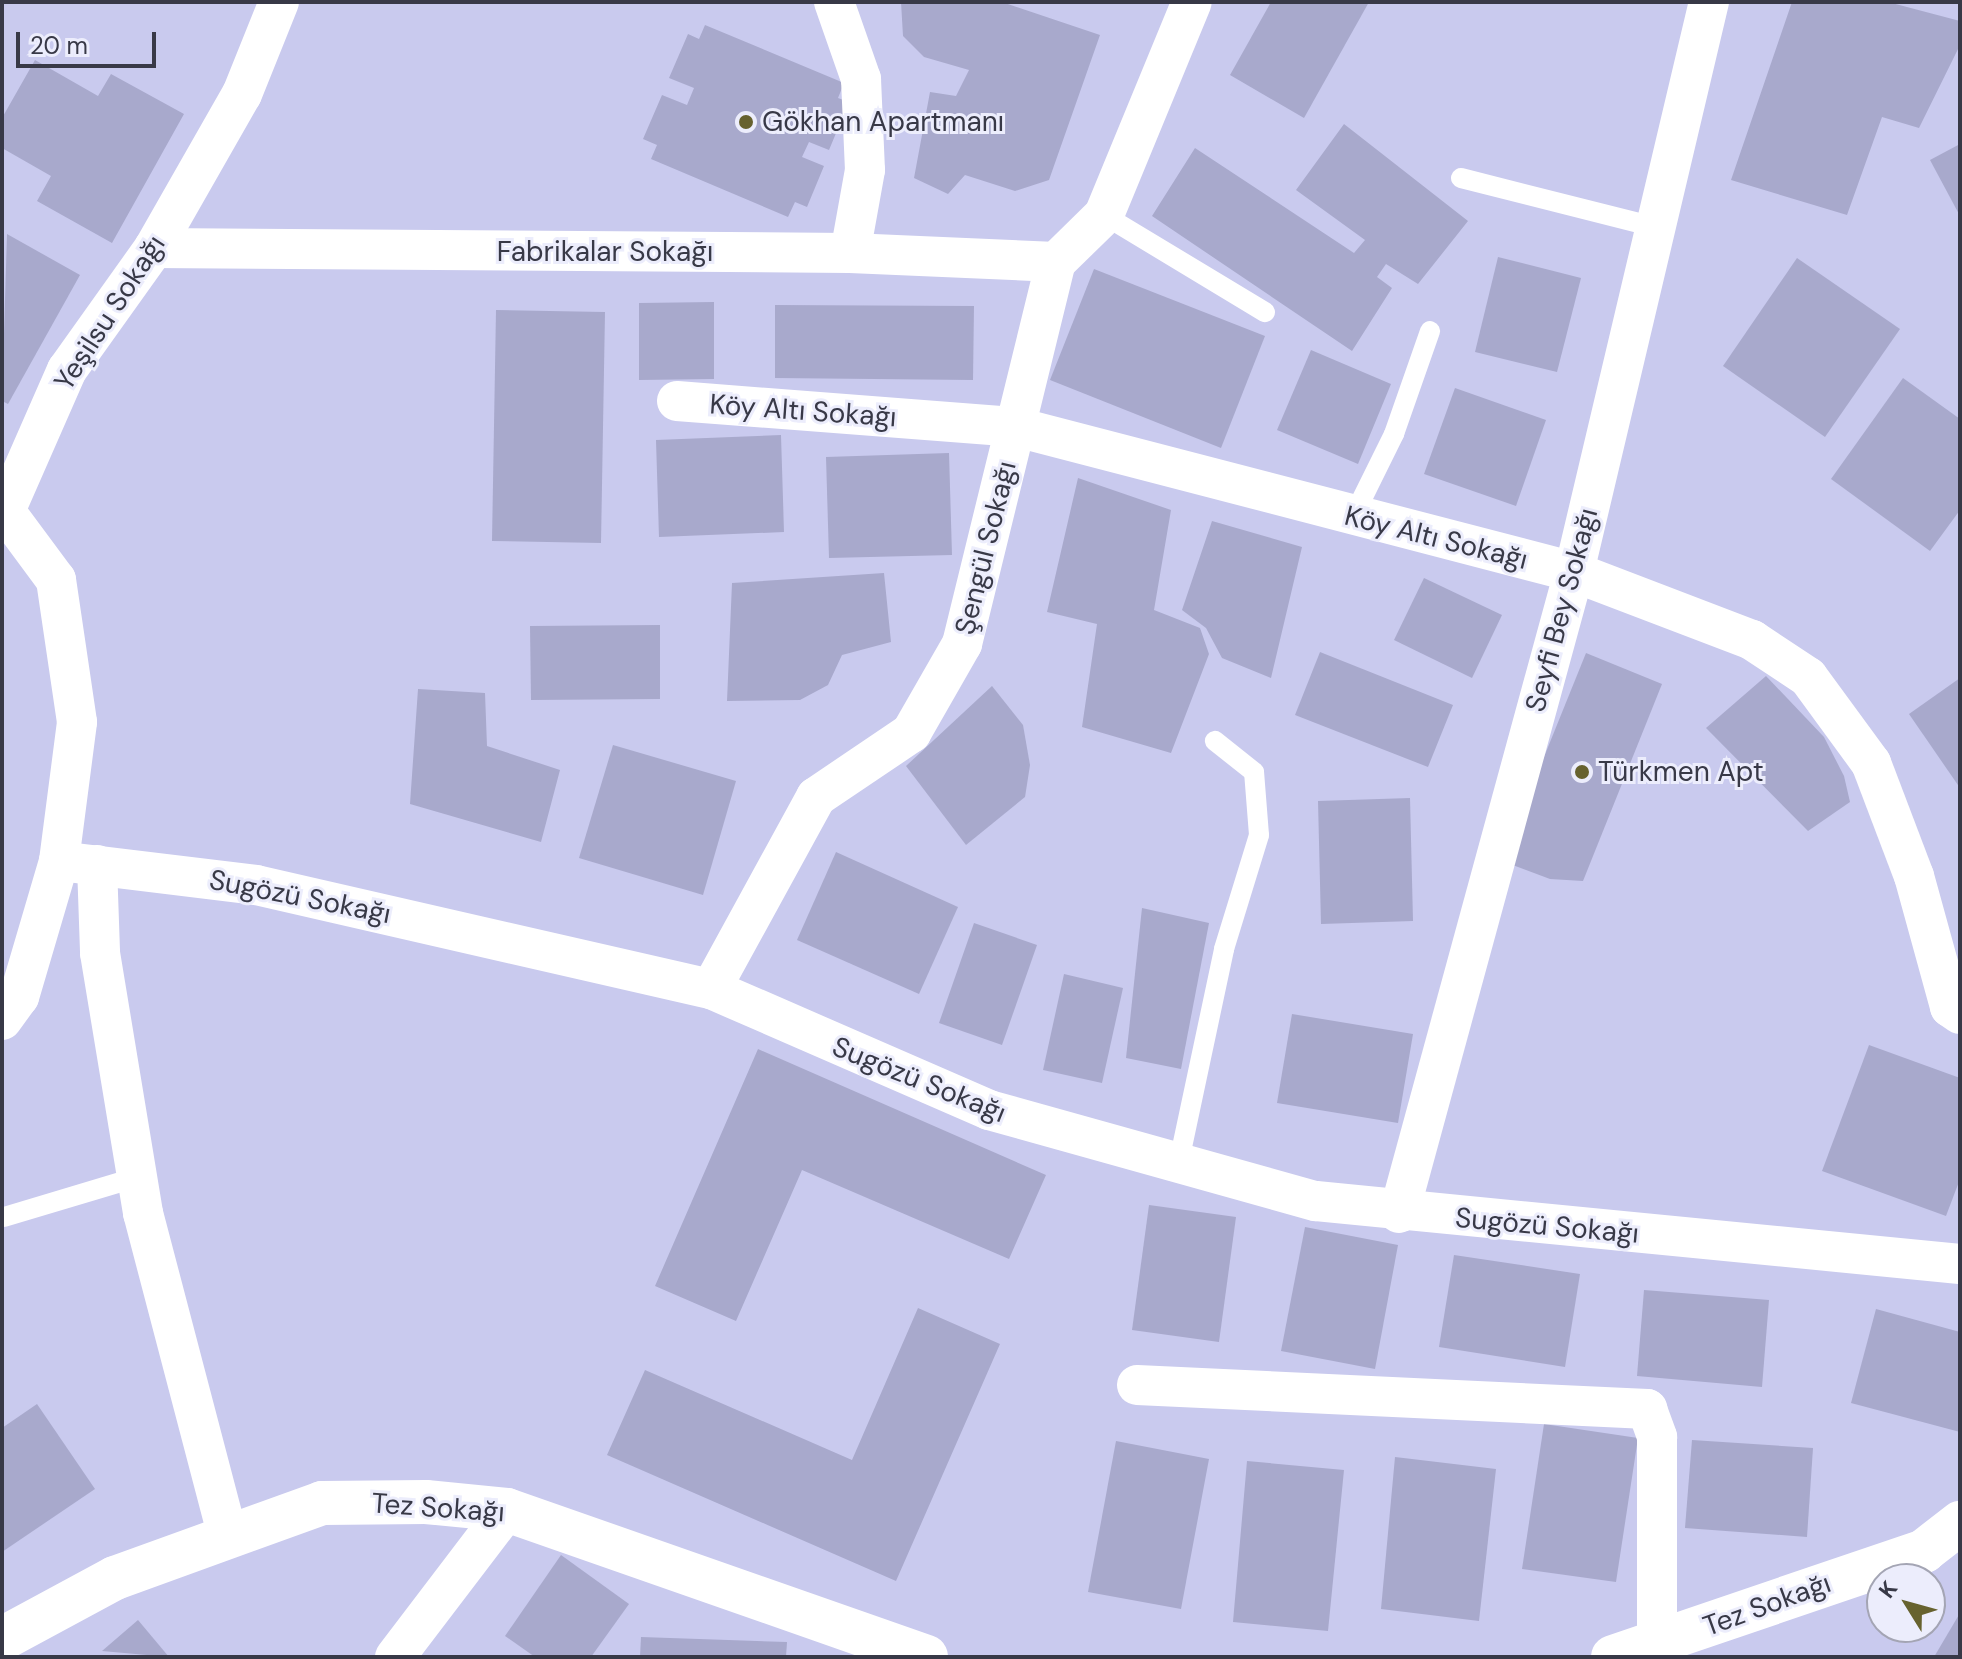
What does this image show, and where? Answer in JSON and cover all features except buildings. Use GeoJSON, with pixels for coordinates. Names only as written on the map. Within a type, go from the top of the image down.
{"type":"FeatureCollection","features":[{"type":"Feature","properties":{"kind":"street","name":"Yeşilsu Sokağı"},"geometry":{"type":"LineString","coordinates":[[78,863],[77,722],[56,580],[3,511],[67,370],[154,248],[242,94],[279,2]]}},
{"type":"Feature","properties":{"kind":"street"},"geometry":{"type":"LineString","coordinates":[[834,2],[861,79],[865,170],[850,253]]}},
{"type":"Feature","properties":{"kind":"street"},"geometry":{"type":"LineString","coordinates":[[1056,262],[1104,215],[1192,2]]}},
{"type":"Feature","properties":{"kind":"street","name":"Seyfi Bey Sokağı"},"geometry":{"type":"LineString","coordinates":[[1399,1213],[1574,572],[1659,228],[1709,2]]}},
{"type":"Feature","properties":{"kind":"street","name":"Fabrikalar Sokağı"},"geometry":{"type":"LineString","coordinates":[[154,248],[850,253],[1056,262]]}},
{"type":"Feature","properties":{"kind":"street","name":"Şengül Sokağı"},"geometry":{"type":"LineString","coordinates":[[711,989],[816,797],[911,733],[962,644],[1056,262]]}},
{"type":"Feature","properties":{"kind":"street","name":"Köy Altı Sokağı"},"geometry":{"type":"LineString","coordinates":[[677,401],[1017,427],[1353,517],[1574,572],[1691,613],[1808,677],[1871,763],[1914,876],[1950,1007],[1960,1014]]}},
{"type":"Feature","properties":{"kind":"street"},"geometry":{"type":"LineString","coordinates":[[2,1020],[19,997],[78,863]]}},
{"type":"Feature","properties":{"kind":"street"},"geometry":{"type":"LineString","coordinates":[[78,863],[100,953],[137,1177],[228,1537]]}},
{"type":"Feature","properties":{"kind":"street","name":"Sugözü Sokağı"},"geometry":{"type":"LineString","coordinates":[[78,863],[256,885],[711,989],[989,1110],[1178,1166],[1399,1213],[1960,1264]]}},
{"type":"Feature","properties":{"kind":"street"},"geometry":{"type":"LineString","coordinates":[[1137,1385],[1647,1409],[1657,1437],[1640,1654]]}},
{"type":"Feature","properties":{"kind":"street","name":"Tez Sokağı"},"geometry":{"type":"LineString","coordinates":[[2,1639],[115,1578],[322,1503],[507,1510],[880,1652],[926,1657]]}},
{"type":"Feature","properties":{"kind":"street"},"geometry":{"type":"LineString","coordinates":[[395,1657],[507,1510]]}},
{"type":"Feature","properties":{"kind":"street","name":"Tez Sokağı"},"geometry":{"type":"LineString","coordinates":[[1640,1654],[1924,1551],[1960,1523]]}},
{"type":"Feature","properties":{"kind":"lane"},"geometry":{"type":"LineString","coordinates":[[1461,178],[1659,228]]}},
{"type":"Feature","properties":{"kind":"lane"},"geometry":{"type":"LineString","coordinates":[[1104,215],[1265,312]]}},
{"type":"Feature","properties":{"kind":"lane"},"geometry":{"type":"LineString","coordinates":[[1353,517],[1394,434],[1430,331]]}},
{"type":"Feature","properties":{"kind":"lane"},"geometry":{"type":"LineString","coordinates":[[1178,1166],[1224,949],[1259,835],[1254,772],[1215,741]]}},
{"type":"Feature","properties":{"kind":"lane"},"geometry":{"type":"LineString","coordinates":[[4,1217],[137,1177]]}},
{"type":"Feature","properties":{"kind":"place","name":"Gökhan Apartmanı"},"geometry":{"type":"Point","coordinates":[746,122]}},
{"type":"Feature","properties":{"kind":"place","name":"Türkmen Apt"},"geometry":{"type":"Point","coordinates":[1582,772]}}]}
